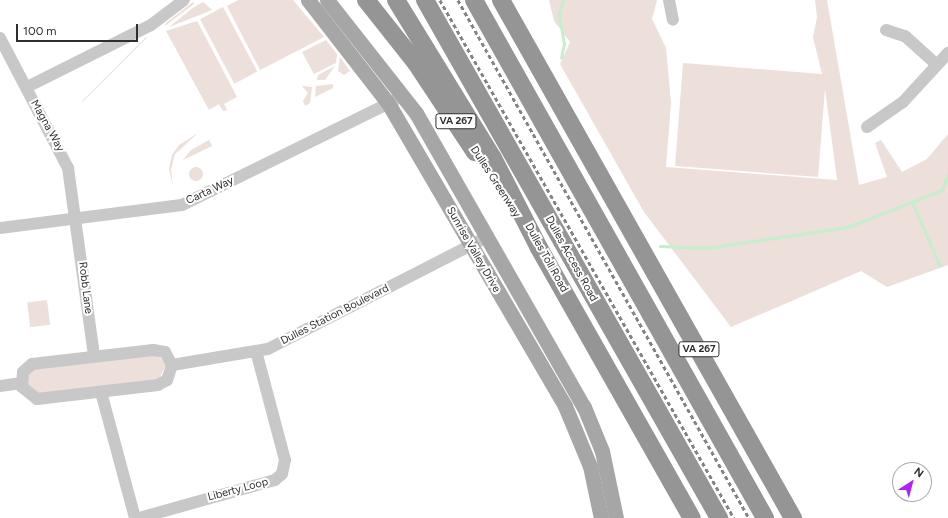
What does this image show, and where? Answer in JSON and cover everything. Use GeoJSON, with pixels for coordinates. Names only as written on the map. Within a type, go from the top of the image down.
{"type":"FeatureCollection","features":[{"type":"Feature","properties":{"kind":"highway","name":"Dulles Greenway"},"geometry":{"type":"LineString","coordinates":[[366,0],[433,88],[539,248]]}},
{"type":"Feature","properties":{"kind":"highway","name":"Dulles Toll Road"},"geometry":{"type":"LineString","coordinates":[[396,0],[493,158],[539,248],[692,518]]}},
{"type":"Feature","properties":{"kind":"highway"},"geometry":{"type":"LineString","coordinates":[[410,0],[474,114],[493,158]]}},
{"type":"Feature","properties":{"kind":"highway","name":"Dulles Access Road"},"geometry":{"type":"LineString","coordinates":[[425,0],[718,518]]}},
{"type":"Feature","properties":{"kind":"highway"},"geometry":{"type":"LineString","coordinates":[[474,0],[765,518]]}},
{"type":"Feature","properties":{"kind":"highway"},"geometry":{"type":"LineString","coordinates":[[491,0],[564,128],[603,180]]}},
{"type":"Feature","properties":{"kind":"highway","name":"VA 267"},"geometry":{"type":"LineString","coordinates":[[501,0],[793,518]]}},
{"type":"Feature","properties":{"kind":"main road","name":"Sunrise Valley Drive"},"geometry":{"type":"LineString","coordinates":[[308,0],[388,103],[581,440],[597,491],[601,518]]}},
{"type":"Feature","properties":{"kind":"main road","name":"Sunrise Valley Drive"},"geometry":{"type":"LineString","coordinates":[[327,0],[403,95],[488,237],[584,407],[602,451],[616,518]]}},
{"type":"Feature","properties":{"kind":"street"},"geometry":{"type":"LineString","coordinates":[[26,87],[151,25],[184,0]]}},
{"type":"Feature","properties":{"kind":"street"},"geometry":{"type":"LineString","coordinates":[[670,0],[673,20]]}},
{"type":"Feature","properties":{"kind":"street"},"geometry":{"type":"LineString","coordinates":[[886,30],[905,36],[937,65]]}},
{"type":"Feature","properties":{"kind":"street","name":"Magna Way"},"geometry":{"type":"LineString","coordinates":[[0,38],[68,168],[76,219]]}},
{"type":"Feature","properties":{"kind":"street"},"geometry":{"type":"LineString","coordinates":[[867,127],[894,110],[948,53]]}},
{"type":"Feature","properties":{"kind":"street","name":"Carta Way"},"geometry":{"type":"LineString","coordinates":[[0,228],[182,204],[403,95]]}},
{"type":"Feature","properties":{"kind":"street","name":"Robb Lane"},"geometry":{"type":"LineString","coordinates":[[76,219],[94,356]]}},
{"type":"Feature","properties":{"kind":"street","name":"Dulles Station Boulevard"},"geometry":{"type":"LineString","coordinates":[[172,365],[256,351],[292,337],[488,237]]}},
{"type":"Feature","properties":{"kind":"street"},"geometry":{"type":"LineString","coordinates":[[159,350],[172,365],[171,375],[162,384],[101,392],[37,399],[25,391],[22,383],[23,372],[32,364],[94,356],[159,350]]}},
{"type":"Feature","properties":{"kind":"street","name":"Liberty Loop"},"geometry":{"type":"LineString","coordinates":[[136,518],[275,480],[282,474],[285,460],[256,351]]}},
{"type":"Feature","properties":{"kind":"street"},"geometry":{"type":"LineString","coordinates":[[0,386],[22,383]]}},
{"type":"Feature","properties":{"kind":"street"},"geometry":{"type":"LineString","coordinates":[[101,392],[136,518]]}},
{"type":"Feature","properties":{"kind":"shaded area"},"geometry":{"type":"Polygon","coordinates":[[[238,0],[293,0],[324,37],[260,70],[227,6],[238,0]]]}},
{"type":"Feature","properties":{"kind":"shaded area"},"geometry":{"type":"Polygon","coordinates":[[[549,0],[657,0],[652,19],[666,48],[671,103],[666,167],[837,180],[825,89],[818,177],[675,166],[683,63],[822,74],[813,37],[817,17],[815,0],[827,0],[859,185],[887,177],[875,143],[881,140],[902,172],[927,159],[948,134],[948,265],[887,287],[861,271],[731,327],[644,212],[560,64],[570,42],[554,21],[549,0]]]}},
{"type":"Feature","properties":{"kind":"shaded area"},"geometry":{"type":"Polygon","coordinates":[[[193,2],[194,4],[165,26],[166,23],[193,2]]]}},
{"type":"Feature","properties":{"kind":"shaded area"},"geometry":{"type":"Polygon","coordinates":[[[203,2],[212,10],[169,27],[194,7],[203,2]]]}},
{"type":"Feature","properties":{"kind":"shaded area"},"geometry":{"type":"Polygon","coordinates":[[[223,7],[257,71],[234,84],[200,19],[223,7]]]}},
{"type":"Feature","properties":{"kind":"shaded area"},"geometry":{"type":"Polygon","coordinates":[[[197,21],[237,97],[224,104],[227,110],[223,111],[219,104],[209,110],[166,31],[197,21]]]}},
{"type":"Feature","properties":{"kind":"shaded area"},"geometry":{"type":"Polygon","coordinates":[[[146,37],[147,38],[83,101],[146,37]]]}},
{"type":"Feature","properties":{"kind":"shaded area"},"geometry":{"type":"Polygon","coordinates":[[[326,40],[337,54],[336,63],[314,74],[302,52],[326,40]]]}},
{"type":"Feature","properties":{"kind":"shaded area"},"geometry":{"type":"Polygon","coordinates":[[[340,57],[350,71],[344,75],[338,71],[340,57]]]}},
{"type":"Feature","properties":{"kind":"shaded area"},"geometry":{"type":"Polygon","coordinates":[[[335,66],[325,80],[317,80],[318,75],[335,66]]]}},
{"type":"Feature","properties":{"kind":"shaded area"},"geometry":{"type":"Polygon","coordinates":[[[333,84],[333,88],[315,97],[316,86],[333,84]]]}},
{"type":"Feature","properties":{"kind":"shaded area"},"geometry":{"type":"Polygon","coordinates":[[[302,86],[312,87],[310,103],[305,106],[303,101],[308,93],[302,86]]]}},
{"type":"Feature","properties":{"kind":"shaded area"},"geometry":{"type":"Polygon","coordinates":[[[198,133],[175,154],[171,170],[173,187],[169,169],[172,155],[179,145],[198,133]]]}},
{"type":"Feature","properties":{"kind":"shaded area"},"geometry":{"type":"Polygon","coordinates":[[[209,140],[212,146],[183,160],[191,150],[209,140]]]}},
{"type":"Feature","properties":{"kind":"shaded area"},"geometry":{"type":"Polygon","coordinates":[[[196,167],[201,169],[203,174],[201,179],[196,181],[191,179],[189,174],[191,169],[196,167]]]}},
{"type":"Feature","properties":{"kind":"shaded area"},"geometry":{"type":"Polygon","coordinates":[[[47,300],[50,325],[30,327],[27,302],[47,300]]]}},
{"type":"Feature","properties":{"kind":"shaded area"},"geometry":{"type":"Polygon","coordinates":[[[151,355],[159,356],[166,365],[159,379],[38,394],[28,386],[27,375],[34,369],[151,355]]]}},
{"type":"Feature","properties":{"kind":"waterway"},"geometry":{"type":"LineString","coordinates":[[561,58],[564,44],[559,15],[563,0]]}},
{"type":"Feature","properties":{"kind":"waterway"},"geometry":{"type":"LineString","coordinates":[[660,246],[707,248],[848,227],[942,190],[948,174]]}},
{"type":"Feature","properties":{"kind":"waterway"},"geometry":{"type":"LineString","coordinates":[[912,201],[940,265]]}},
{"type":"Feature","properties":{"kind":"railway"},"geometry":{"type":"LineString","coordinates":[[440,0],[734,518]]}},
{"type":"Feature","properties":{"kind":"railway"},"geometry":{"type":"LineString","coordinates":[[458,0],[749,518]]}}]}
